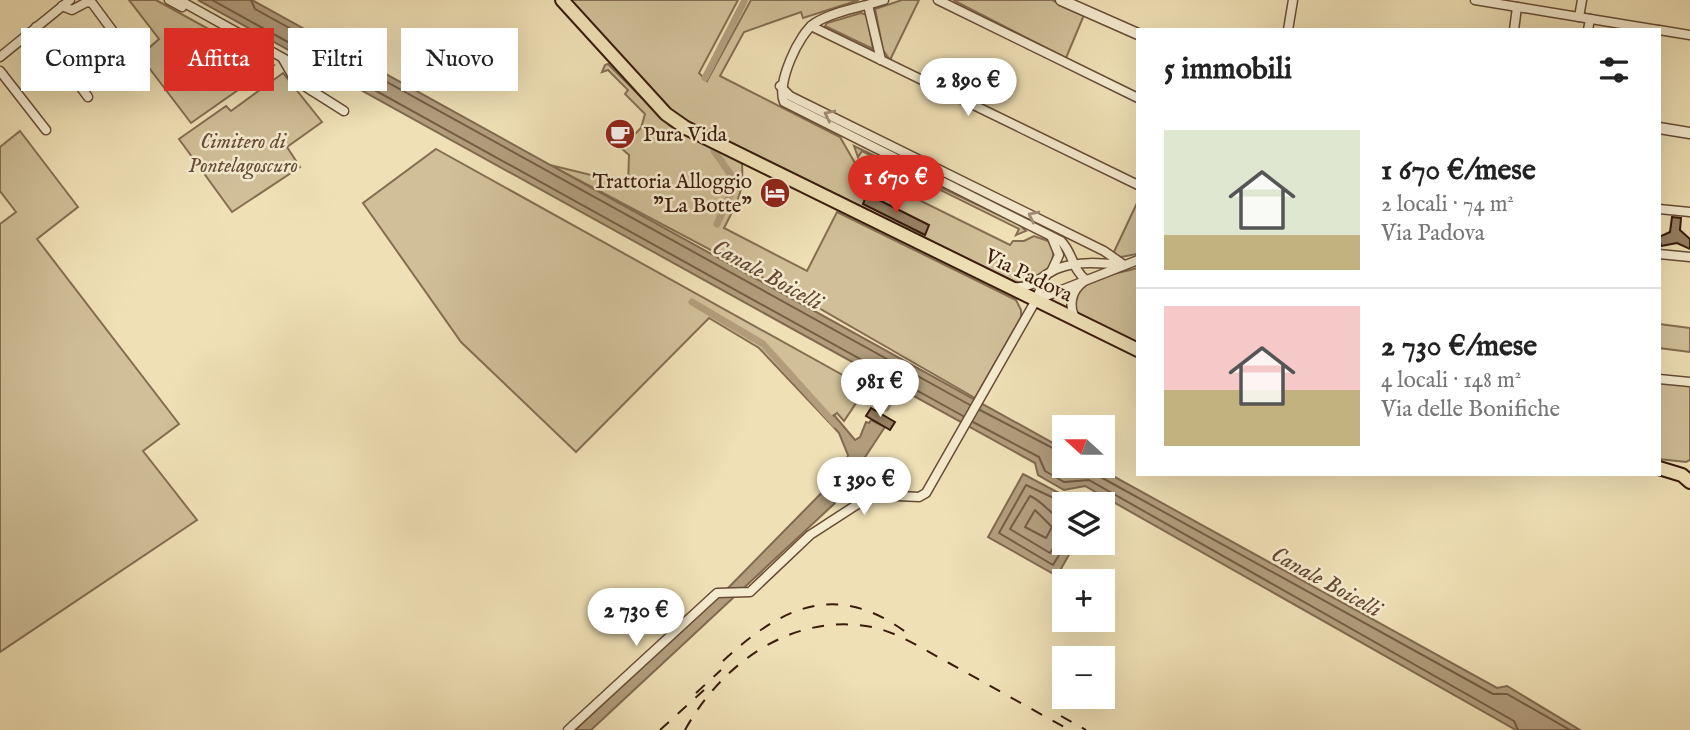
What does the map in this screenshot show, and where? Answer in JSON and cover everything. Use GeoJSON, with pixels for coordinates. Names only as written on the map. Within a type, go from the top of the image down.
{"type":"FeatureCollection","features":[{"type":"Feature","properties":{"kind":"main road","name":"Via Padova"},"geometry":{"type":"LineString","coordinates":[[562,0],[666,114],[686,128],[1136,349]]}},
{"type":"Feature","properties":{"kind":"main road"},"geometry":{"type":"LineString","coordinates":[[1661,466],[1690,469]]}},
{"type":"Feature","properties":{"kind":"main road"},"geometry":{"type":"LineString","coordinates":[[1661,467],[1682,475],[1690,482]]}},
{"type":"Feature","properties":{"kind":"street"},"geometry":{"type":"LineString","coordinates":[[0,57],[70,0]]}},
{"type":"Feature","properties":{"kind":"street"},"geometry":{"type":"LineString","coordinates":[[169,0],[225,28]]}},
{"type":"Feature","properties":{"kind":"street"},"geometry":{"type":"LineString","coordinates":[[179,0],[229,28]]}},
{"type":"Feature","properties":{"kind":"street"},"geometry":{"type":"LineString","coordinates":[[884,0],[811,26],[780,86],[786,104],[1050,236],[1067,247],[1074,265],[1090,279]]}},
{"type":"Feature","properties":{"kind":"street"},"geometry":{"type":"LineString","coordinates":[[938,0],[949,3],[1136,97]]}},
{"type":"Feature","properties":{"kind":"street"},"geometry":{"type":"LineString","coordinates":[[1061,0],[1136,33]]}},
{"type":"Feature","properties":{"kind":"street"},"geometry":{"type":"LineString","coordinates":[[1288,28],[1293,0]]}},
{"type":"Feature","properties":{"kind":"street"},"geometry":{"type":"LineString","coordinates":[[1475,0],[1646,28]]}},
{"type":"Feature","properties":{"kind":"street"},"geometry":{"type":"LineString","coordinates":[[1579,17],[1582,0]]}},
{"type":"Feature","properties":{"kind":"street"},"geometry":{"type":"LineString","coordinates":[[62,6],[72,10],[88,2],[92,3],[111,28]]}},
{"type":"Feature","properties":{"kind":"street"},"geometry":{"type":"LineString","coordinates":[[868,5],[881,60]]}},
{"type":"Feature","properties":{"kind":"street"},"geometry":{"type":"LineString","coordinates":[[1514,28],[1517,7]]}},
{"type":"Feature","properties":{"kind":"street"},"geometry":{"type":"LineString","coordinates":[[1588,28],[1590,19]]}},
{"type":"Feature","properties":{"kind":"street"},"geometry":{"type":"LineString","coordinates":[[811,26],[1136,184]]}},
{"type":"Feature","properties":{"kind":"street"},"geometry":{"type":"LineString","coordinates":[[36,27],[88,97]]}},
{"type":"Feature","properties":{"kind":"street"},"geometry":{"type":"LineString","coordinates":[[1661,30],[1690,35]]}},
{"type":"Feature","properties":{"kind":"street"},"geometry":{"type":"LineString","coordinates":[[274,53],[288,61]]}},
{"type":"Feature","properties":{"kind":"street"},"geometry":{"type":"LineString","coordinates":[[283,58],[288,67]]}},
{"type":"Feature","properties":{"kind":"street"},"geometry":{"type":"LineString","coordinates":[[0,71],[46,130]]}},
{"type":"Feature","properties":{"kind":"street"},"geometry":{"type":"LineString","coordinates":[[780,86],[787,94],[1094,246],[1124,265]]}},
{"type":"Feature","properties":{"kind":"street"},"geometry":{"type":"LineString","coordinates":[[312,91],[344,111]]}},
{"type":"Feature","properties":{"kind":"street"},"geometry":{"type":"LineString","coordinates":[[1661,128],[1690,133]]}},
{"type":"Feature","properties":{"kind":"street"},"geometry":{"type":"LineString","coordinates":[[852,139],[857,129]]}},
{"type":"Feature","properties":{"kind":"street"},"geometry":{"type":"LineString","coordinates":[[1661,208],[1690,212]]}},
{"type":"Feature","properties":{"kind":"street"},"geometry":{"type":"LineString","coordinates":[[568,730],[721,590],[746,593],[810,535],[864,500],[878,495],[924,495],[1059,255],[1056,242],[1050,236]]}},
{"type":"Feature","properties":{"kind":"street"},"geometry":{"type":"LineString","coordinates":[[1077,320],[1071,311],[1078,286],[1101,271],[1101,254],[1094,246]]}},
{"type":"Feature","properties":{"kind":"street"},"geometry":{"type":"LineString","coordinates":[[1661,254],[1690,257]]}},
{"type":"Feature","properties":{"kind":"street"},"geometry":{"type":"LineString","coordinates":[[1036,300],[1136,261]]}},
{"type":"Feature","properties":{"kind":"street"},"geometry":{"type":"LineString","coordinates":[[1010,287],[1030,286],[1049,273],[1074,265],[1124,265]]}},
{"type":"Feature","properties":{"kind":"street"},"geometry":{"type":"LineString","coordinates":[[1661,379],[1690,382]]}},
{"type":"Feature","properties":{"kind":"green space"},"geometry":{"type":"Polygon","coordinates":[[[129,0],[156,0],[207,28],[164,28],[164,88],[150,69],[150,47],[159,39],[129,0]]]}},
{"type":"Feature","properties":{"kind":"green space"},"geometry":{"type":"Polygon","coordinates":[[[568,0],[738,0],[699,73],[707,81],[751,0],[859,0],[803,18],[801,12],[744,32],[720,76],[840,137],[855,163],[854,168],[1010,245],[1013,241],[1024,241],[1034,236],[1051,242],[1053,250],[1050,266],[1039,277],[1015,282],[667,111],[568,0]]]}},
{"type":"Feature","properties":{"kind":"green space"},"geometry":{"type":"Polygon","coordinates":[[[902,0],[919,0],[890,60],[883,50],[875,9],[902,0]]]}},
{"type":"Feature","properties":{"kind":"green space"},"geometry":{"type":"Polygon","coordinates":[[[953,0],[1052,0],[1084,15],[1066,58],[953,0]]]}},
{"type":"Feature","properties":{"kind":"green space"},"geometry":{"type":"Polygon","coordinates":[[[861,13],[867,15],[873,49],[825,26],[827,23],[861,13]]]}},
{"type":"Feature","properties":{"kind":"green space"},"geometry":{"type":"Polygon","coordinates":[[[608,64],[670,126],[742,163],[741,190],[724,228],[807,271],[837,212],[1016,300],[1021,317],[975,398],[796,295],[550,165],[628,184],[629,155],[621,148],[641,128],[645,114],[625,94],[628,90],[608,70],[602,72],[608,64]]]}},
{"type":"Feature","properties":{"kind":"green space","name":"Cimitero di Pontelagoscuro"},"geometry":{"type":"Polygon","coordinates":[[[283,73],[288,79],[288,91],[297,91],[322,122],[287,147],[300,167],[232,212],[179,139],[226,106],[231,111],[258,91],[274,91],[274,80],[283,73]]]}},
{"type":"Feature","properties":{"kind":"green space"},"geometry":{"type":"Polygon","coordinates":[[[167,91],[237,91],[191,123],[167,91]]]}},
{"type":"Feature","properties":{"kind":"green space"},"geometry":{"type":"Polygon","coordinates":[[[20,131],[78,207],[37,239],[179,424],[143,451],[197,520],[0,652],[0,224],[16,212],[0,191],[0,147],[20,131]]]}},
{"type":"Feature","properties":{"kind":"green space"},"geometry":{"type":"Polygon","coordinates":[[[854,146],[1020,225],[1026,231],[1016,235],[1019,229],[862,151],[858,157],[854,146]]]}},
{"type":"Feature","properties":{"kind":"green space"},"geometry":{"type":"Polygon","coordinates":[[[436,149],[866,388],[844,421],[837,413],[828,421],[759,348],[709,318],[576,452],[461,342],[363,203],[436,149]]]}},
{"type":"Feature","properties":{"kind":"green space"},"geometry":{"type":"Polygon","coordinates":[[[1136,205],[1136,254],[1121,257],[1113,254],[1136,205]]]}},
{"type":"Feature","properties":{"kind":"green space"},"geometry":{"type":"Polygon","coordinates":[[[1136,268],[1136,342],[1075,312],[1074,301],[1078,292],[1085,285],[1105,276],[1136,268]]]}},
{"type":"Feature","properties":{"kind":"green space"},"geometry":{"type":"Polygon","coordinates":[[[1661,324],[1690,328],[1690,352],[1661,348],[1661,324]]]}},
{"type":"Feature","properties":{"kind":"green space"},"geometry":{"type":"Polygon","coordinates":[[[1661,381],[1690,385],[1690,460],[1686,462],[1661,459],[1661,381]]]}},
{"type":"Feature","properties":{"kind":"water"},"geometry":{"type":"Polygon","coordinates":[[[198,0],[252,0],[303,28],[288,28],[288,50],[274,42],[274,28],[249,28],[198,0]]]}},
{"type":"Feature","properties":{"kind":"water"},"geometry":{"type":"Polygon","coordinates":[[[387,75],[401,82],[401,91],[417,91],[1052,442],[1052,478],[1115,477],[1497,688],[1507,686],[1580,730],[1516,730],[1115,503],[1115,492],[1096,492],[1085,486],[1064,490],[1038,475],[1035,463],[363,91],[387,91],[387,75]]]}},
{"type":"Feature","properties":{"kind":"water"},"geometry":{"type":"Polygon","coordinates":[[[834,415],[855,440],[860,437],[866,422],[871,420],[885,427],[834,504],[591,730],[575,730],[730,586],[843,471],[848,455],[839,433],[828,421],[834,415]]]}},
{"type":"Feature","properties":{"kind":"water"},"geometry":{"type":"Polygon","coordinates":[[[1023,474],[1057,492],[1052,492],[1052,555],[1069,555],[1061,569],[1052,569],[1052,573],[988,537],[1023,474]]]}},
{"type":"Feature","properties":{"kind":"building"},"geometry":{"type":"Polygon","coordinates":[[[867,194],[929,225],[925,235],[863,204],[867,194]]]}},
{"type":"Feature","properties":{"kind":"building"},"geometry":{"type":"Polygon","coordinates":[[[1672,217],[1681,218],[1680,230],[1690,239],[1690,249],[1677,243],[1661,246],[1661,236],[1670,232],[1672,217]]]}},
{"type":"Feature","properties":{"kind":"building"},"geometry":{"type":"Polygon","coordinates":[[[871,408],[895,422],[890,430],[866,416],[871,408]]]}},
{"type":"Feature","properties":{"kind":"waterway"},"geometry":{"type":"LineString","coordinates":[[705,78],[745,0]]}},
{"type":"Feature","properties":{"kind":"waterway","name":"Canale Boicelli"},"geometry":{"type":"LineString","coordinates":[[714,151],[736,182],[717,224]]}},
{"type":"Feature","properties":{"kind":"waterway"},"geometry":{"type":"LineString","coordinates":[[692,302],[763,344],[835,424]]}},
{"type":"Feature","properties":{"kind":"waterway"},"geometry":{"type":"LineString","coordinates":[[886,408],[901,381]]}},
{"type":"Feature","properties":{"kind":"railway"},"geometry":{"type":"LineString","coordinates":[[723,661],[766,626],[788,614],[810,607],[833,604],[856,607],[881,617],[907,633]]}},
{"type":"Feature","properties":{"kind":"railway"},"geometry":{"type":"LineString","coordinates":[[685,730],[700,706],[719,684],[740,664],[763,648],[788,635],[815,627],[843,624],[872,627],[902,638],[1070,730]]}},
{"type":"Feature","properties":{"kind":"railway"},"geometry":{"type":"LineString","coordinates":[[696,693],[721,670]]}},
{"type":"Feature","properties":{"kind":"railway"},"geometry":{"type":"LineString","coordinates":[[660,730],[704,690]]}},
{"type":"Feature","properties":{"kind":"railway"},"geometry":{"type":"LineString","coordinates":[[1061,716],[1086,730]]}},
{"type":"Feature","properties":{"kind":"place","name":"Pura Vida"},"geometry":{"type":"Point","coordinates":[620,134]}},
{"type":"Feature","properties":{"kind":"place","name":"Trattoria Alloggio \"La Botte\""},"geometry":{"type":"Point","coordinates":[775,193]}}]}
